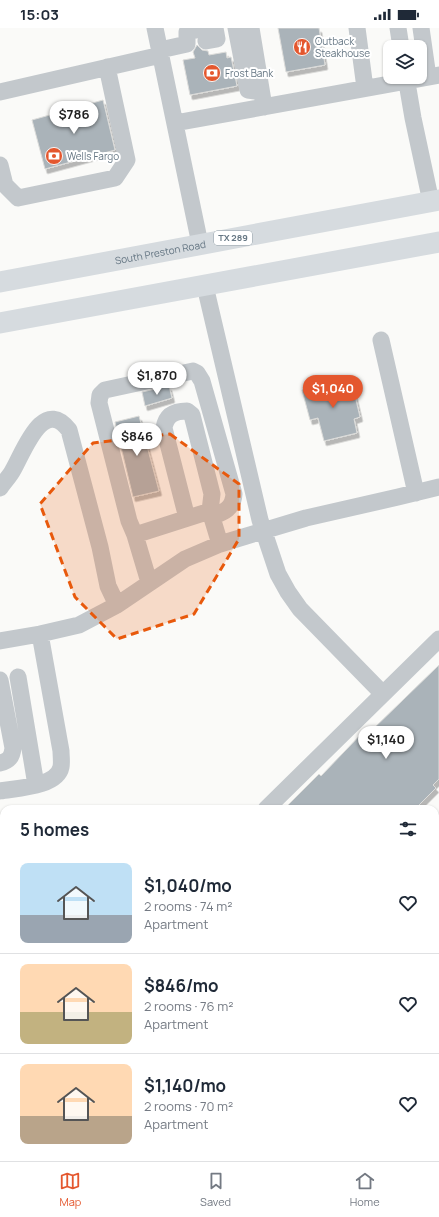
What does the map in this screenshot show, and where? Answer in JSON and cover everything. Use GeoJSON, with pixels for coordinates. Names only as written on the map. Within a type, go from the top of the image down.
{"type":"FeatureCollection","features":[{"type":"Feature","properties":{"kind":"main road","name":"South Preston Road"},"geometry":{"type":"LineString","coordinates":[[0,282],[435,201]]}},
{"type":"Feature","properties":{"kind":"main road"},"geometry":{"type":"LineString","coordinates":[[0,323],[439,242]]}},
{"type":"Feature","properties":{"kind":"street"},"geometry":{"type":"LineString","coordinates":[[156,28],[200,244]]}},
{"type":"Feature","properties":{"kind":"street"},"geometry":{"type":"LineString","coordinates":[[236,28],[248,90],[262,100]]}},
{"type":"Feature","properties":{"kind":"street"},"geometry":{"type":"LineString","coordinates":[[251,28],[262,100]]}},
{"type":"Feature","properties":{"kind":"street"},"geometry":{"type":"LineString","coordinates":[[357,28],[365,88]]}},
{"type":"Feature","properties":{"kind":"street"},"geometry":{"type":"LineString","coordinates":[[398,28],[400,40]]}},
{"type":"Feature","properties":{"kind":"street"},"geometry":{"type":"LineString","coordinates":[[421,28],[434,76]]}},
{"type":"Feature","properties":{"kind":"street"},"geometry":{"type":"LineString","coordinates":[[0,92],[107,67],[160,52],[201,37]]}},
{"type":"Feature","properties":{"kind":"street"},"geometry":{"type":"LineString","coordinates":[[0,165],[2,183],[18,198],[115,178],[127,160],[107,67]]}},
{"type":"Feature","properties":{"kind":"street"},"geometry":{"type":"LineString","coordinates":[[175,123],[262,100],[365,88],[384,84]]}},
{"type":"Feature","properties":{"kind":"street"},"geometry":{"type":"LineString","coordinates":[[408,84],[413,118],[435,201]]}},
{"type":"Feature","properties":{"kind":"street"},"geometry":{"type":"LineString","coordinates":[[205,286],[263,530],[278,574],[300,609],[383,694]]}},
{"type":"Feature","properties":{"kind":"street"},"geometry":{"type":"LineString","coordinates":[[381,340],[416,493]]}},
{"type":"Feature","properties":{"kind":"street"},"geometry":{"type":"LineString","coordinates":[[135,535],[187,518],[222,513],[234,501],[234,494],[202,381],[197,373],[193,371],[105,390],[100,395],[99,403],[129,521],[150,582]]}},
{"type":"Feature","properties":{"kind":"street"},"geometry":{"type":"LineString","coordinates":[[187,518],[164,428],[165,422],[169,415],[181,411],[187,411],[192,415],[212,494],[210,514],[220,544]]}},
{"type":"Feature","properties":{"kind":"street"},"geometry":{"type":"LineString","coordinates":[[0,488],[12,472],[38,426],[47,419],[55,418],[63,422],[69,430],[100,547],[108,586],[117,605]]}},
{"type":"Feature","properties":{"kind":"street"},"geometry":{"type":"LineString","coordinates":[[0,641],[78,625],[117,605],[185,560],[220,544],[306,518],[439,487]]}},
{"type":"Feature","properties":{"kind":"street"},"geometry":{"type":"LineString","coordinates":[[0,791],[46,782],[54,778],[61,768],[62,751],[40,634]]}},
{"type":"Feature","properties":{"kind":"street"},"geometry":{"type":"LineString","coordinates":[[270,805],[439,639]]}},
{"type":"Feature","properties":{"kind":"street"},"geometry":{"type":"LineString","coordinates":[[0,763],[10,759],[13,748],[0,680],[47,673]]}},
{"type":"Feature","properties":{"kind":"street"},"geometry":{"type":"LineString","coordinates":[[18,677],[36,785]]}},
{"type":"Feature","properties":{"kind":"highlighted area"},"geometry":{"type":"Polygon","coordinates":[[[170,434],[239,484],[239,539],[194,614],[117,639],[75,597],[40,504],[93,443],[170,434]]]}},
{"type":"Feature","properties":{"kind":"building","name":"Outback Steakhouse"},"geometry":{"type":"Polygon","coordinates":[[[278,28],[319,28],[325,65],[286,72],[278,28]]]}},
{"type":"Feature","properties":{"kind":"building","name":"Frost Bank"},"geometry":{"type":"Polygon","coordinates":[[[197,45],[202,50],[208,51],[209,55],[226,52],[227,58],[231,57],[237,86],[190,95],[183,60],[195,58],[193,52],[197,45]]]}},
{"type":"Feature","properties":{"kind":"building"},"geometry":{"type":"Polygon","coordinates":[[[103,100],[115,150],[45,169],[32,120],[103,100]]]}},
{"type":"Feature","properties":{"kind":"building"},"geometry":{"type":"Polygon","coordinates":[[[351,379],[360,417],[354,419],[357,433],[324,441],[318,418],[310,420],[302,390],[351,379]]]}},
{"type":"Feature","properties":{"kind":"building"},"geometry":{"type":"Polygon","coordinates":[[[169,386],[172,398],[145,406],[142,392],[169,386]]]}},
{"type":"Feature","properties":{"kind":"building"},"geometry":{"type":"Polygon","coordinates":[[[139,416],[159,491],[133,497],[115,422],[139,416]]]}},
{"type":"Feature","properties":{"kind":"building"},"geometry":{"type":"Polygon","coordinates":[[[439,665],[439,779],[433,785],[436,788],[419,805],[288,805],[319,774],[321,776],[366,729],[370,732],[439,665]]]}},
{"type":"Feature","properties":{"kind":"place","name":"Outback Steakhouse"},"geometry":{"type":"Point","coordinates":[302,47]}},
{"type":"Feature","properties":{"kind":"place","name":"Frost Bank"},"geometry":{"type":"Point","coordinates":[212,73]}},
{"type":"Feature","properties":{"kind":"place","name":"Wells Fargo"},"geometry":{"type":"Point","coordinates":[54,156]}}]}
